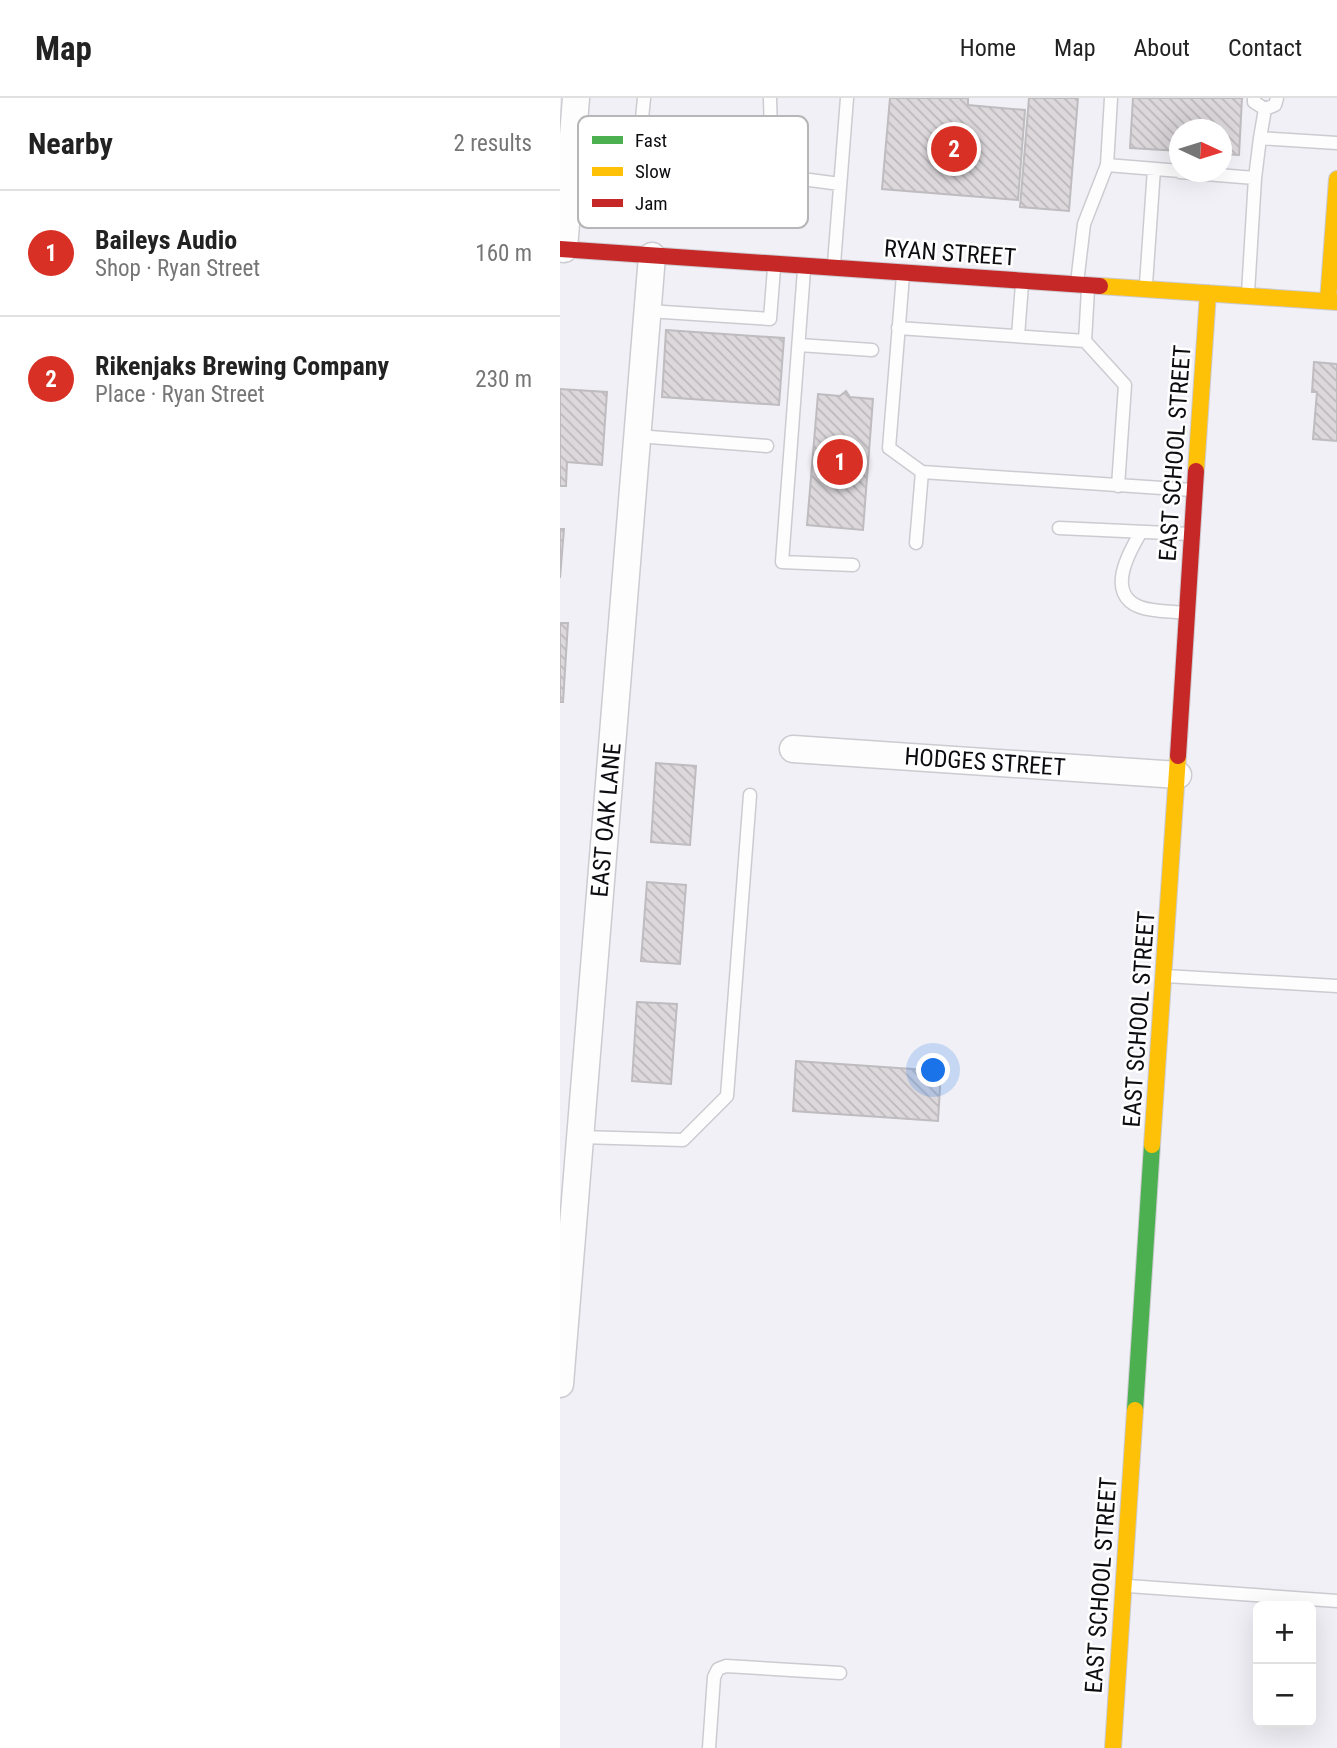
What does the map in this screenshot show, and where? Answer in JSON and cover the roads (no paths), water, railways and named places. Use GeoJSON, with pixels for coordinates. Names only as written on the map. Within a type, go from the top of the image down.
{"type":"FeatureCollection","features":[{"type":"Feature","properties":{"kind":"street"},"geometry":{"type":"LineString","coordinates":[[562,249],[576,98]]}},
{"type":"Feature","properties":{"kind":"street"},"geometry":{"type":"LineString","coordinates":[[1333,302],[1337,179]]}},
{"type":"Feature","properties":{"kind":"street","name":"RYAN STREET"},"geometry":{"type":"LineString","coordinates":[[562,249],[1333,302]]}},
{"type":"Feature","properties":{"kind":"street","name":"EAST OAK LANE"},"geometry":{"type":"LineString","coordinates":[[560,1384],[570,1136],[652,256]]}},
{"type":"Feature","properties":{"kind":"street","name":"EAST SCHOOL STREET"},"geometry":{"type":"LineString","coordinates":[[1113,1748],[1208,293]]}},
{"type":"Feature","properties":{"kind":"street","name":"HODGES STREET"},"geometry":{"type":"LineString","coordinates":[[793,748],[1178,775]]}},
{"type":"Feature","properties":{"kind":"lane"},"geometry":{"type":"LineString","coordinates":[[642,116],[644,98]]}},
{"type":"Feature","properties":{"kind":"lane"},"geometry":{"type":"LineString","coordinates":[[770,98],[770,116]]}},
{"type":"Feature","properties":{"kind":"lane"},"geometry":{"type":"LineString","coordinates":[[834,268],[847,98]]}},
{"type":"Feature","properties":{"kind":"lane"},"geometry":{"type":"LineString","coordinates":[[1111,98],[1107,165],[1084,224],[1083,284],[1085,341],[1125,385],[1118,486]]}},
{"type":"Feature","properties":{"kind":"lane"},"geometry":{"type":"LineString","coordinates":[[1254,98],[1254,102],[1265,109],[1275,106],[1277,98]]}},
{"type":"Feature","properties":{"kind":"lane"},"geometry":{"type":"LineString","coordinates":[[1248,296],[1255,178],[1265,109]]}},
{"type":"Feature","properties":{"kind":"lane"},"geometry":{"type":"LineString","coordinates":[[1260,138],[1337,143]]}},
{"type":"Feature","properties":{"kind":"lane"},"geometry":{"type":"LineString","coordinates":[[1107,165],[1169,171]]}},
{"type":"Feature","properties":{"kind":"lane"},"geometry":{"type":"LineString","coordinates":[[570,166],[578,166]]}},
{"type":"Feature","properties":{"kind":"lane"},"geometry":{"type":"LineString","coordinates":[[1146,289],[1154,169]]}},
{"type":"Feature","properties":{"kind":"lane"},"geometry":{"type":"LineString","coordinates":[[1232,176],[1255,178]]}},
{"type":"Feature","properties":{"kind":"lane"},"geometry":{"type":"LineString","coordinates":[[808,180],[840,184]]}},
{"type":"Feature","properties":{"kind":"lane"},"geometry":{"type":"LineString","coordinates":[[648,311],[770,319],[775,264]]}},
{"type":"Feature","properties":{"kind":"lane"},"geometry":{"type":"LineString","coordinates":[[804,266],[782,562],[853,565]]}},
{"type":"Feature","properties":{"kind":"lane"},"geometry":{"type":"LineString","coordinates":[[903,272],[889,448],[922,472],[1196,491]]}},
{"type":"Feature","properties":{"kind":"lane"},"geometry":{"type":"LineString","coordinates":[[1018,336],[1023,280]]}},
{"type":"Feature","properties":{"kind":"lane"},"geometry":{"type":"LineString","coordinates":[[898,328],[1085,341]]}},
{"type":"Feature","properties":{"kind":"lane"},"geometry":{"type":"LineString","coordinates":[[799,345],[872,350]]}},
{"type":"Feature","properties":{"kind":"lane"},"geometry":{"type":"LineString","coordinates":[[637,436],[767,446]]}},
{"type":"Feature","properties":{"kind":"lane"},"geometry":{"type":"LineString","coordinates":[[916,543],[922,472]]}},
{"type":"Feature","properties":{"kind":"lane"},"geometry":{"type":"LineString","coordinates":[[1059,528],[1193,535]]}},
{"type":"Feature","properties":{"kind":"lane"},"geometry":{"type":"LineString","coordinates":[[1141,532],[1126,557],[1123,569],[1121,581],[1127,598],[1139,607],[1188,614]]}},
{"type":"Feature","properties":{"kind":"lane"},"geometry":{"type":"LineString","coordinates":[[570,1136],[683,1140],[727,1096],[750,795]]}},
{"type":"Feature","properties":{"kind":"lane"},"geometry":{"type":"LineString","coordinates":[[1165,976],[1337,986]]}},
{"type":"Feature","properties":{"kind":"lane"},"geometry":{"type":"LineString","coordinates":[[1124,1586],[1337,1601]]}},
{"type":"Feature","properties":{"kind":"lane"},"geometry":{"type":"LineString","coordinates":[[709,1748],[714,1677],[718,1669],[726,1667],[840,1673]]}},
{"type":"Feature","properties":{"kind":"place","name":"Rikenjaks Brewing Company"},"geometry":{"type":"Point","coordinates":[954,149]}},
{"type":"Feature","properties":{"kind":"place","name":"Baileys Audio"},"geometry":{"type":"Point","coordinates":[840,462]}}]}
